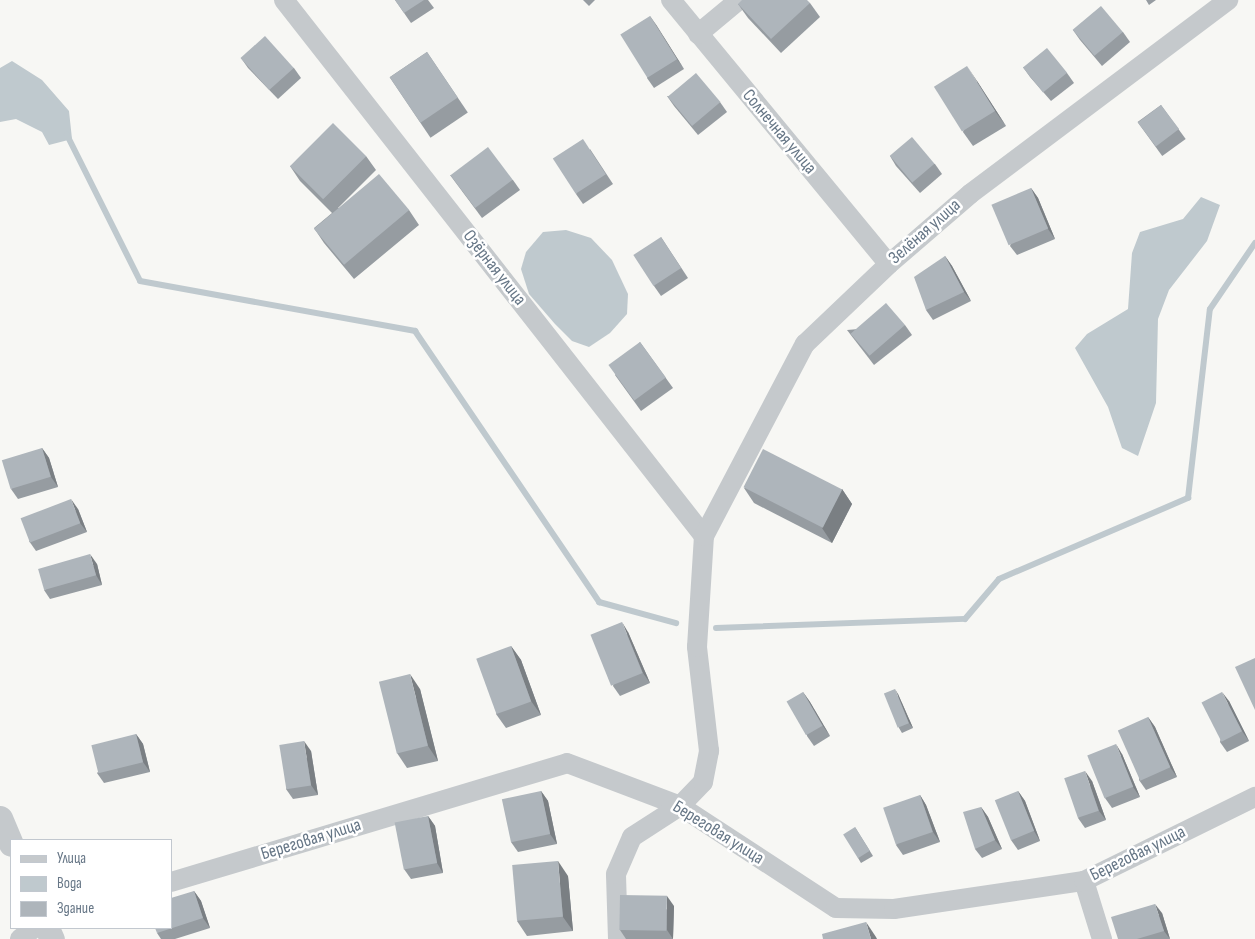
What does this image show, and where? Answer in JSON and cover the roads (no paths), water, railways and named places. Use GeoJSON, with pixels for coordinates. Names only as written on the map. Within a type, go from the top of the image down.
{"type":"FeatureCollection","features":[{"type":"Feature","properties":{"kind":"street","name":"Озёрная улица"},"geometry":{"type":"LineString","coordinates":[[284,0],[704,536]]}},
{"type":"Feature","properties":{"kind":"street","name":"Солнечная улица"},"geometry":{"type":"LineString","coordinates":[[672,0],[698,34],[889,264]]}},
{"type":"Feature","properties":{"kind":"street"},"geometry":{"type":"LineString","coordinates":[[698,34],[739,0]]}},
{"type":"Feature","properties":{"kind":"street","name":"Зелёная улица"},"geometry":{"type":"LineString","coordinates":[[704,536],[805,344],[889,264],[970,194],[1228,0]]}},
{"type":"Feature","properties":{"kind":"street"},"geometry":{"type":"LineString","coordinates":[[618,939],[616,874],[632,837],[680,806],[702,782],[709,751],[697,648],[704,536]]}},
{"type":"Feature","properties":{"kind":"street","name":"Береговая улица"},"geometry":{"type":"LineString","coordinates":[[172,882],[567,763],[680,806],[836,908],[894,909],[1084,881],[1255,797]]}},
{"type":"Feature","properties":{"kind":"street"},"geometry":{"type":"LineString","coordinates":[[0,818],[10,842]]}},
{"type":"Feature","properties":{"kind":"street"},"geometry":{"type":"LineString","coordinates":[[1084,881],[1102,939]]}},
{"type":"Feature","properties":{"kind":"street"},"geometry":{"type":"LineString","coordinates":[[20,939],[33,929]]}},
{"type":"Feature","properties":{"kind":"water"},"geometry":{"type":"Polygon","coordinates":[[[12,61],[42,80],[69,111],[72,139],[49,145],[42,132],[16,119],[0,122],[0,68],[12,61]]]}},
{"type":"Feature","properties":{"kind":"water"},"geometry":{"type":"Polygon","coordinates":[[[1201,197],[1220,205],[1207,241],[1169,290],[1158,319],[1156,403],[1138,456],[1122,448],[1108,407],[1075,348],[1087,334],[1128,309],[1132,253],[1140,232],[1183,219],[1201,197]]]}},
{"type":"Feature","properties":{"kind":"water"},"geometry":{"type":"Polygon","coordinates":[[[566,230],[591,238],[612,260],[628,294],[627,314],[610,333],[589,347],[572,341],[555,324],[529,294],[521,269],[526,252],[543,232],[566,230]]]}},
{"type":"Feature","properties":{"kind":"waterway"},"geometry":{"type":"LineString","coordinates":[[67,135],[140,281],[415,331],[599,602],[676,623]]}},
{"type":"Feature","properties":{"kind":"waterway"},"geometry":{"type":"LineString","coordinates":[[716,628],[965,619],[999,579],[1188,498],[1210,309],[1255,243]]}}]}
